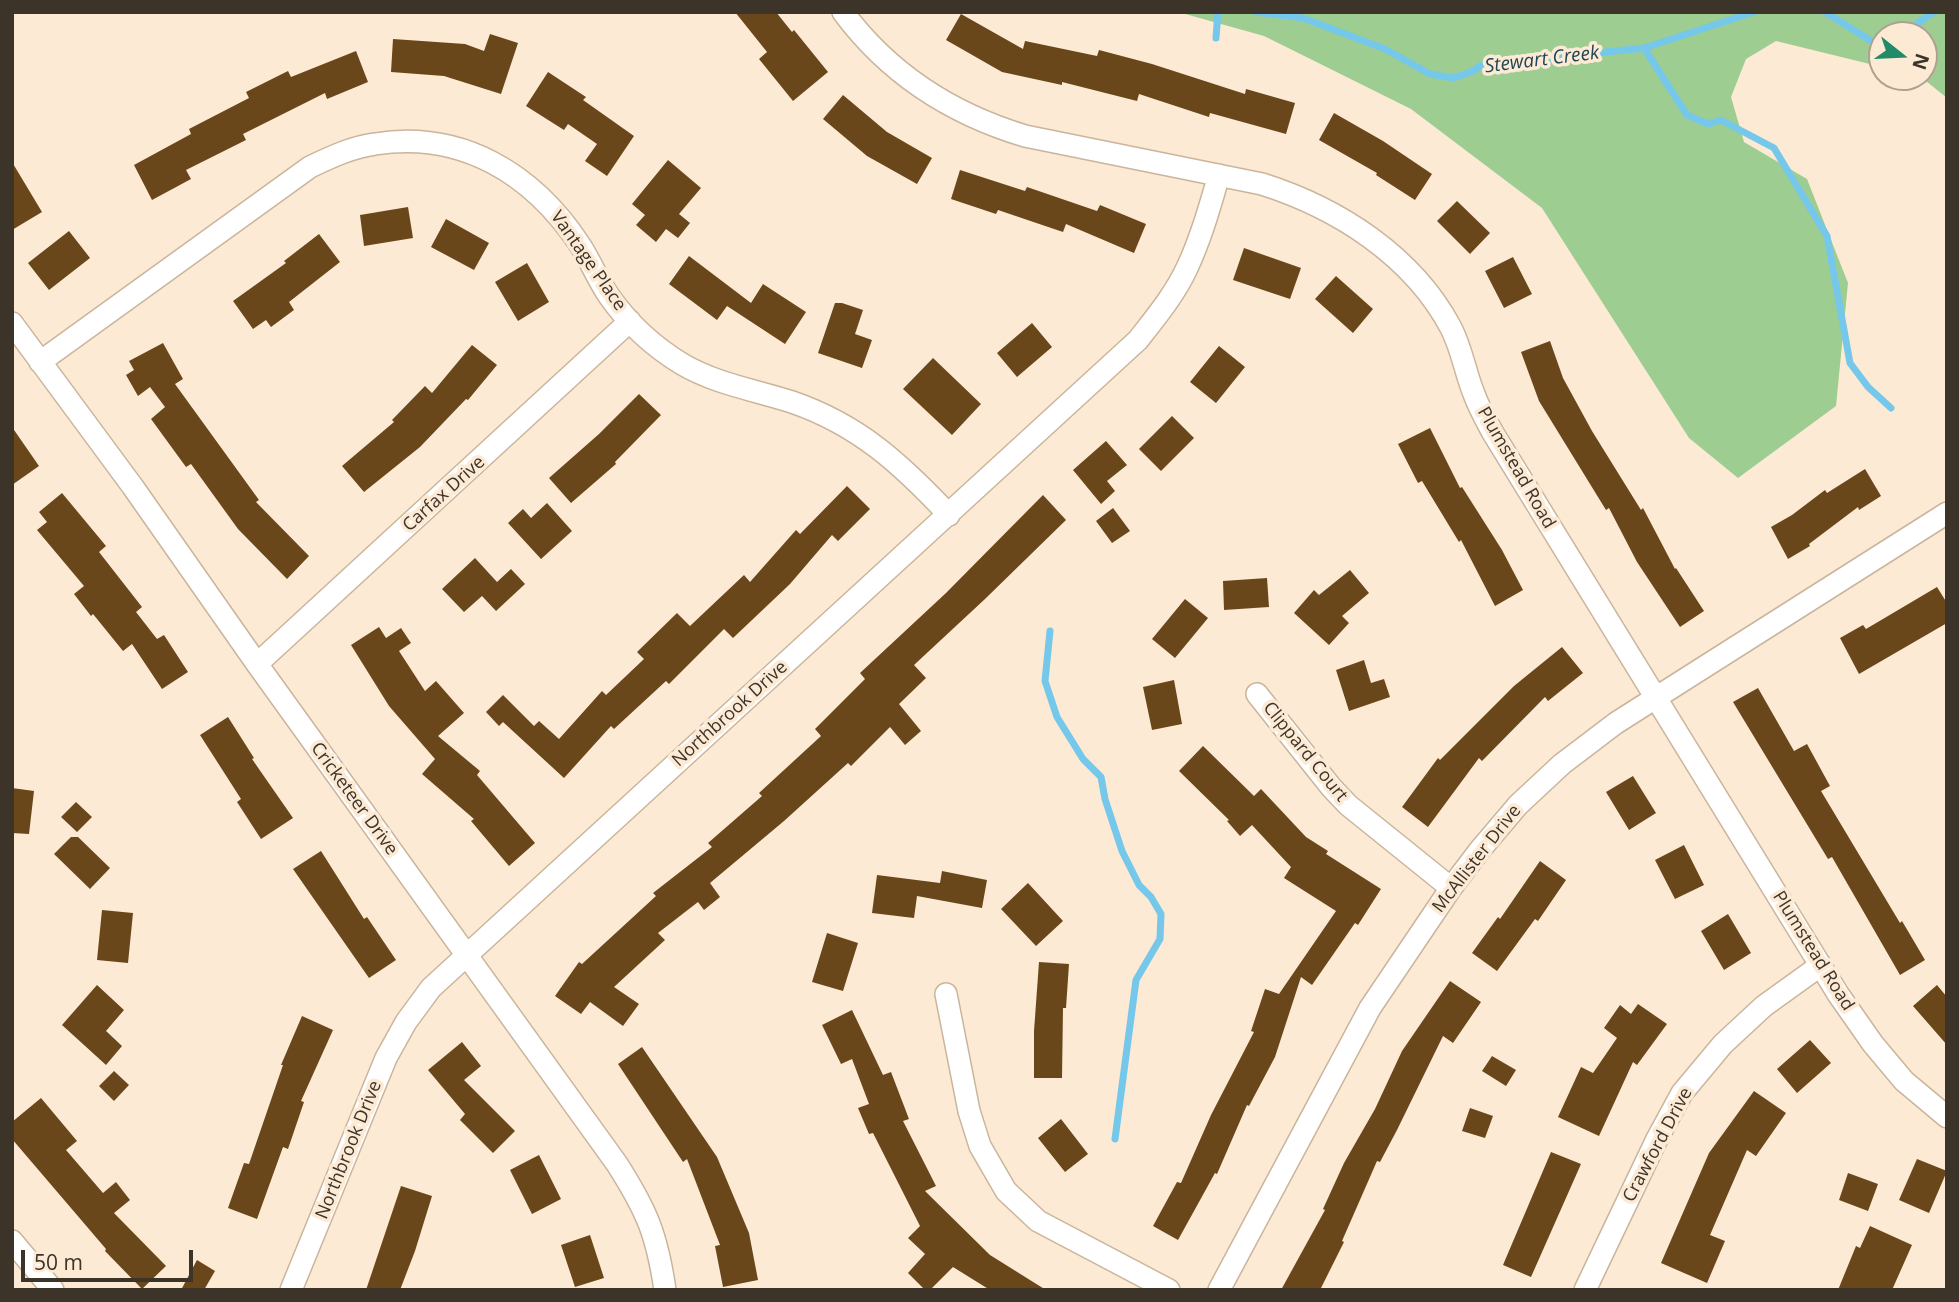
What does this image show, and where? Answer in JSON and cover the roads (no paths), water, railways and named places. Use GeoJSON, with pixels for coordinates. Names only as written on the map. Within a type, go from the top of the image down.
{"type":"FeatureCollection","features":[{"type":"Feature","properties":{"kind":"street","name":"Plumstead Road"},"geometry":{"type":"LineString","coordinates":[[843,12],[886,60],[912,82],[957,110],[1025,136],[1262,184],[1325,209],[1364,233],[1401,264],[1428,294],[1450,327],[1462,353],[1474,394],[1493,433],[1821,965],[1873,1044],[1904,1080],[1947,1116]]}},
{"type":"Feature","properties":{"kind":"street","name":"Vantage Place"},"geometry":{"type":"LineString","coordinates":[[40,362],[310,167],[341,152],[374,144],[407,141],[442,145],[476,155],[508,170],[527,185],[556,213],[580,245],[610,296],[652,342],[704,375],[791,402],[853,431],[909,472],[949,515]]}},
{"type":"Feature","properties":{"kind":"street","name":"Northbrook Drive"},"geometry":{"type":"LineString","coordinates":[[291,1290],[386,1058],[406,1021],[431,988],[1138,340],[1162,310],[1186,270],[1219,175]]}},
{"type":"Feature","properties":{"kind":"street","name":"Carfax Drive"},"geometry":{"type":"LineString","coordinates":[[257,664],[630,321]]}},
{"type":"Feature","properties":{"kind":"street","name":"Cricketeer Drive"},"geometry":{"type":"LineString","coordinates":[[12,323],[133,487],[640,1200],[655,1234],[665,1290]]}},
{"type":"Feature","properties":{"kind":"street","name":"McAllister Drive"},"geometry":{"type":"LineString","coordinates":[[1219,1290],[1370,1008],[1451,888],[1518,805],[1562,764],[1616,723],[1947,513]]}},
{"type":"Feature","properties":{"kind":"street","name":"Clippard Court"},"geometry":{"type":"LineString","coordinates":[[1257,694],[1348,805],[1451,888]]}},
{"type":"Feature","properties":{"kind":"street","name":"Crawford Drive"},"geometry":{"type":"LineString","coordinates":[[1585,1290],[1657,1139],[1682,1093],[1723,1044],[1764,1006],[1821,965]]}},
{"type":"Feature","properties":{"kind":"street"},"geometry":{"type":"LineString","coordinates":[[946,994],[969,1111],[980,1146],[1006,1191],[1038,1221],[1169,1290]]}},
{"type":"Feature","properties":{"kind":"street"},"geometry":{"type":"LineString","coordinates":[[12,1241],[53,1290]]}},
{"type":"Feature","properties":{"kind":"waterway"},"geometry":{"type":"LineString","coordinates":[[1216,38],[1218,12]]}},
{"type":"Feature","properties":{"kind":"waterway","name":"Stewart Creek"},"geometry":{"type":"LineString","coordinates":[[1256,12],[1303,18],[1385,49],[1430,74],[1453,78],[1482,65],[1644,48],[1754,12]]}},
{"type":"Feature","properties":{"kind":"waterway","name":"Stewart Creek"},"geometry":{"type":"LineString","coordinates":[[1825,12],[1868,39]]}},
{"type":"Feature","properties":{"kind":"waterway","name":"Stewart Creek"},"geometry":{"type":"LineString","coordinates":[[1921,21],[1934,12]]}},
{"type":"Feature","properties":{"kind":"waterway"},"geometry":{"type":"LineString","coordinates":[[1644,48],[1687,115],[1708,124],[1721,120],[1774,148],[1827,236],[1850,363],[1868,387],[1891,408]]}},
{"type":"Feature","properties":{"kind":"waterway"},"geometry":{"type":"LineString","coordinates":[[1050,631],[1045,681],[1057,717],[1083,759],[1101,777],[1105,799],[1122,851],[1139,885],[1151,897],[1161,914],[1160,939],[1136,980],[1115,1139]]}}]}
